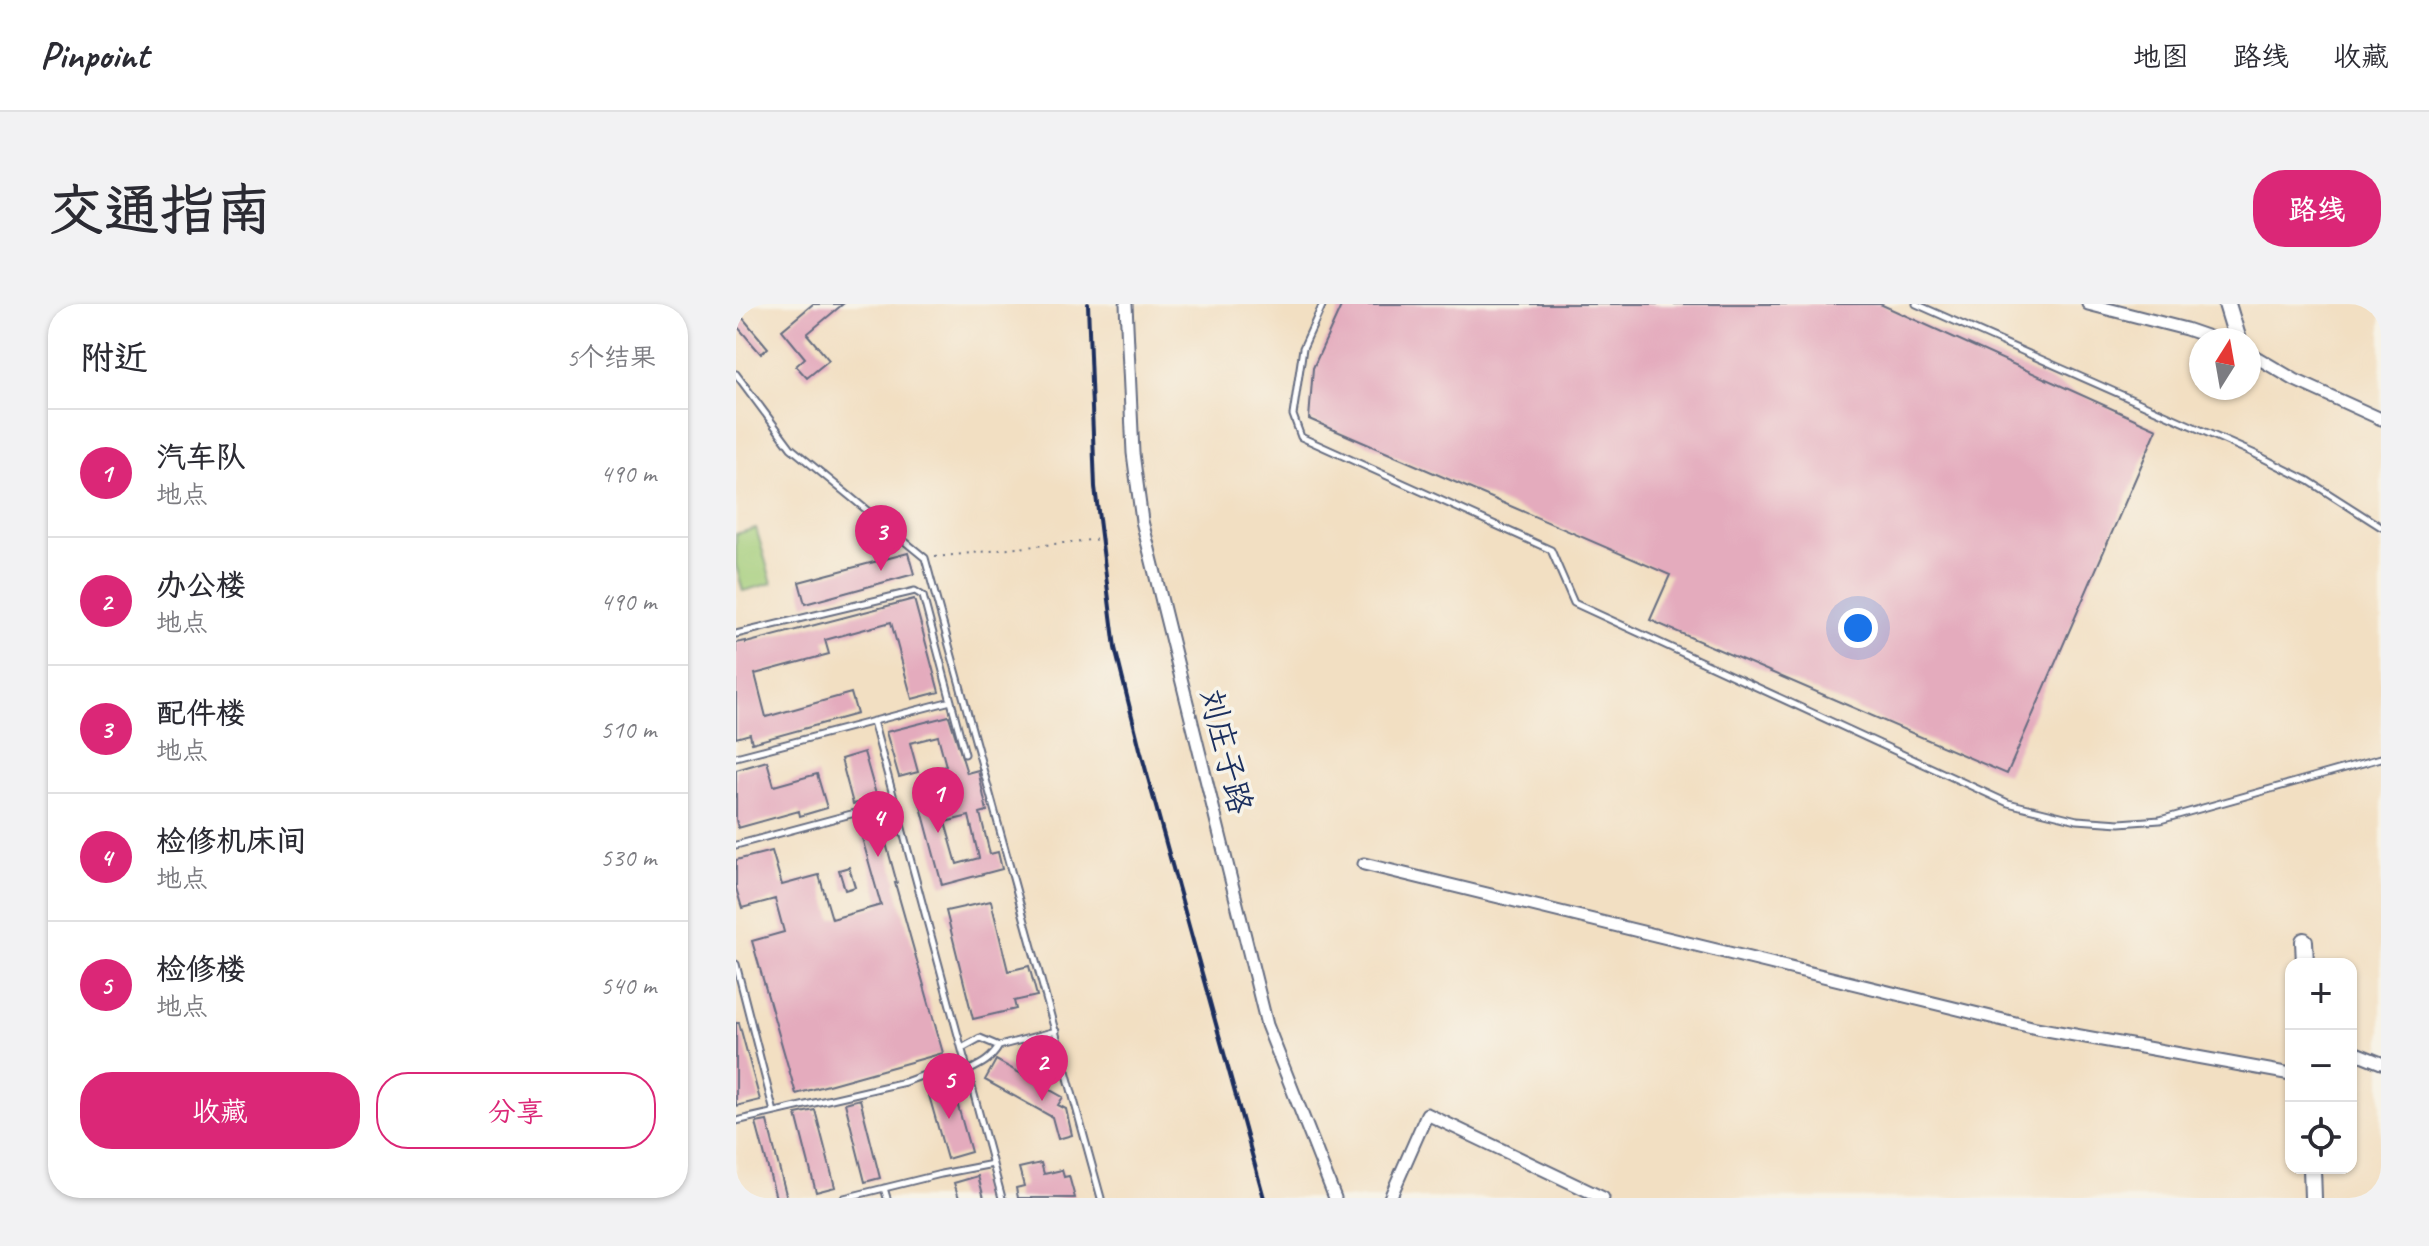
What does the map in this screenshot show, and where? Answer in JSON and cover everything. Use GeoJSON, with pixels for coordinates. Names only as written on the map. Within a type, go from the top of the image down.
{"type":"FeatureCollection","features":[{"type":"Feature","properties":{"kind":"street","name":"刘庄子路"},"geometry":{"type":"LineString","coordinates":[[1126,304],[1133,453],[1142,521],[1267,1025],[1335,1198]]}},
{"type":"Feature","properties":{"kind":"street"},"geometry":{"type":"LineString","coordinates":[[2088,304],[2189,330]]}},
{"type":"Feature","properties":{"kind":"street"},"geometry":{"type":"LineString","coordinates":[[2227,304],[2234,328]]}},
{"type":"Feature","properties":{"kind":"street"},"geometry":{"type":"LineString","coordinates":[[2261,360],[2295,380],[2381,419]]}},
{"type":"Feature","properties":{"kind":"street"},"geometry":{"type":"LineString","coordinates":[[1364,864],[2036,1028],[2285,1073]]}},
{"type":"Feature","properties":{"kind":"street"},"geometry":{"type":"LineString","coordinates":[[2304,941],[2305,958]]}},
{"type":"Feature","properties":{"kind":"street"},"geometry":{"type":"LineString","coordinates":[[2357,1053],[2381,1063]]}},
{"type":"Feature","properties":{"kind":"street"},"geometry":{"type":"LineString","coordinates":[[1390,1198],[1427,1114],[1603,1198]]}},
{"type":"Feature","properties":{"kind":"street"},"geometry":{"type":"LineString","coordinates":[[2312,1174],[2313,1198]]}},
{"type":"Feature","properties":{"kind":"lane"},"geometry":{"type":"LineString","coordinates":[[1323,304],[1303,348],[1293,415],[1301,437],[1551,550],[1574,603],[2008,803],[2077,820],[2120,823],[2160,820],[2381,758]]}},
{"type":"Feature","properties":{"kind":"lane"},"geometry":{"type":"LineString","coordinates":[[1916,304],[2253,453],[2309,481],[2381,527]]}},
{"type":"Feature","properties":{"kind":"lane"},"geometry":{"type":"LineString","coordinates":[[736,374],[791,448],[925,558],[1101,1198]]}},
{"type":"Feature","properties":{"kind":"lane"},"geometry":{"type":"LineString","coordinates":[[736,634],[915,591],[923,596],[965,754]]}},
{"type":"Feature","properties":{"kind":"lane"},"geometry":{"type":"LineString","coordinates":[[736,757],[951,701]]}},
{"type":"Feature","properties":{"kind":"lane"},"geometry":{"type":"LineString","coordinates":[[873,721],[1002,1198]]}},
{"type":"Feature","properties":{"kind":"lane"},"geometry":{"type":"LineString","coordinates":[[736,845],[896,802]]}},
{"type":"Feature","properties":{"kind":"lane"},"geometry":{"type":"LineString","coordinates":[[736,964],[774,1112]]}},
{"type":"Feature","properties":{"kind":"lane"},"geometry":{"type":"LineString","coordinates":[[962,1048],[980,1038],[999,1046],[1056,1031]]}},
{"type":"Feature","properties":{"kind":"lane"},"geometry":{"type":"LineString","coordinates":[[968,1071],[985,1063],[999,1046]]}},
{"type":"Feature","properties":{"kind":"lane"},"geometry":{"type":"LineString","coordinates":[[736,1121],[905,1082],[965,1060]]}},
{"type":"Feature","properties":{"kind":"lane"},"geometry":{"type":"LineString","coordinates":[[844,1198],[993,1164]]}},
{"type":"Feature","properties":{"kind":"lane"},"geometry":{"type":"LineString","coordinates":[[884,1188],[887,1198]]}},
{"type":"Feature","properties":{"kind":"path"},"geometry":{"type":"LineString","coordinates":[[925,558],[1100,539]]}},
{"type":"Feature","properties":{"kind":"green space"},"geometry":{"type":"Polygon","coordinates":[[[756,528],[772,583],[743,591],[736,565],[736,534],[756,528]]]}},
{"type":"Feature","properties":{"kind":"building"},"geometry":{"type":"Polygon","coordinates":[[[813,304],[843,304],[807,334],[829,360],[807,378],[796,366],[805,358],[782,330],[813,304]]]}},
{"type":"Feature","properties":{"kind":"building"},"geometry":{"type":"Polygon","coordinates":[[[1342,304],[1880,304],[2157,429],[2007,774],[1650,620],[1670,575],[1309,419],[1313,368],[1342,304]]]}},
{"type":"Feature","properties":{"kind":"building"},"geometry":{"type":"Polygon","coordinates":[[[736,310],[768,348],[761,354],[736,325],[736,310]]]}},
{"type":"Feature","properties":{"kind":"building"},"geometry":{"type":"Polygon","coordinates":[[[908,553],[914,574],[805,604],[799,582],[908,553]]]}},
{"type":"Feature","properties":{"kind":"building"},"geometry":{"type":"Polygon","coordinates":[[[914,599],[939,692],[912,699],[891,622],[825,640],[829,654],[755,674],[766,717],[851,693],[857,714],[752,743],[750,734],[736,738],[736,643],[914,599]]]}},
{"type":"Feature","properties":{"kind":"building"},"geometry":{"type":"Polygon","coordinates":[[[949,716],[967,773],[978,770],[987,811],[980,813],[990,854],[998,852],[1002,869],[942,885],[920,803],[934,799],[926,771],[946,766],[938,736],[910,743],[918,772],[899,777],[886,732],[949,716]],[[969,816],[945,822],[957,864],[979,858],[969,816]]]}},
{"type":"Feature","properties":{"kind":"building"},"geometry":{"type":"Polygon","coordinates":[[[864,752],[877,798],[853,804],[841,759],[864,752]]]}},
{"type":"Feature","properties":{"kind":"building"},"geometry":{"type":"Polygon","coordinates":[[[767,761],[774,786],[817,774],[827,808],[800,816],[799,811],[738,828],[736,770],[767,761]]]}},
{"type":"Feature","properties":{"kind":"building"},"geometry":{"type":"Polygon","coordinates":[[[881,825],[943,1053],[796,1094],[752,941],[784,932],[775,899],[742,908],[736,888],[736,860],[772,851],[782,885],[819,875],[832,919],[881,905],[860,831],[881,825]]]}},
{"type":"Feature","properties":{"kind":"building"},"geometry":{"type":"Polygon","coordinates":[[[849,867],[855,887],[845,890],[839,870],[849,867]]]}},
{"type":"Feature","properties":{"kind":"building"},"geometry":{"type":"Polygon","coordinates":[[[991,901],[1008,971],[1029,966],[1037,996],[1014,1001],[1016,1009],[973,1019],[946,911],[991,901]]]}},
{"type":"Feature","properties":{"kind":"building"},"geometry":{"type":"Polygon","coordinates":[[[736,1023],[739,1023],[760,1100],[736,1106],[736,1023]]]}},
{"type":"Feature","properties":{"kind":"building"},"geometry":{"type":"Polygon","coordinates":[[[996,1060],[1063,1097],[1058,1105],[1066,1109],[1072,1135],[1058,1139],[1052,1117],[985,1080],[996,1060]]]}},
{"type":"Feature","properties":{"kind":"building"},"geometry":{"type":"Polygon","coordinates":[[[950,1078],[971,1152],[947,1159],[926,1085],[950,1078]]]}},
{"type":"Feature","properties":{"kind":"building"},"geometry":{"type":"Polygon","coordinates":[[[860,1099],[880,1178],[865,1182],[845,1103],[860,1099]]]}},
{"type":"Feature","properties":{"kind":"building"},"geometry":{"type":"Polygon","coordinates":[[[815,1110],[835,1187],[816,1192],[796,1114],[815,1110]]]}},
{"type":"Feature","properties":{"kind":"building"},"geometry":{"type":"Polygon","coordinates":[[[767,1121],[787,1198],[776,1198],[756,1123],[767,1121]]]}},
{"type":"Feature","properties":{"kind":"building"},"geometry":{"type":"Polygon","coordinates":[[[1041,1163],[1044,1174],[1062,1170],[1064,1177],[1069,1176],[1075,1198],[1018,1198],[1016,1188],[1024,1186],[1019,1168],[1041,1163]]]}},
{"type":"Feature","properties":{"kind":"building"},"geometry":{"type":"Polygon","coordinates":[[[978,1176],[984,1198],[959,1198],[954,1183],[978,1176]]]}},
{"type":"Feature","properties":{"kind":"railway"},"geometry":{"type":"LineString","coordinates":[[1088,304],[1095,487],[1115,648],[1264,1198]]}},
{"type":"Feature","properties":{"kind":"place","name":"配件楼"},"geometry":{"type":"Point","coordinates":[881,571]}},
{"type":"Feature","properties":{"kind":"place","name":"汽车队"},"geometry":{"type":"Point","coordinates":[938,833]}},
{"type":"Feature","properties":{"kind":"place","name":"检修机床间"},"geometry":{"type":"Point","coordinates":[878,857]}},
{"type":"Feature","properties":{"kind":"place","name":"办公楼"},"geometry":{"type":"Point","coordinates":[1042,1101]}},
{"type":"Feature","properties":{"kind":"place","name":"检修楼"},"geometry":{"type":"Point","coordinates":[949,1119]}}]}
